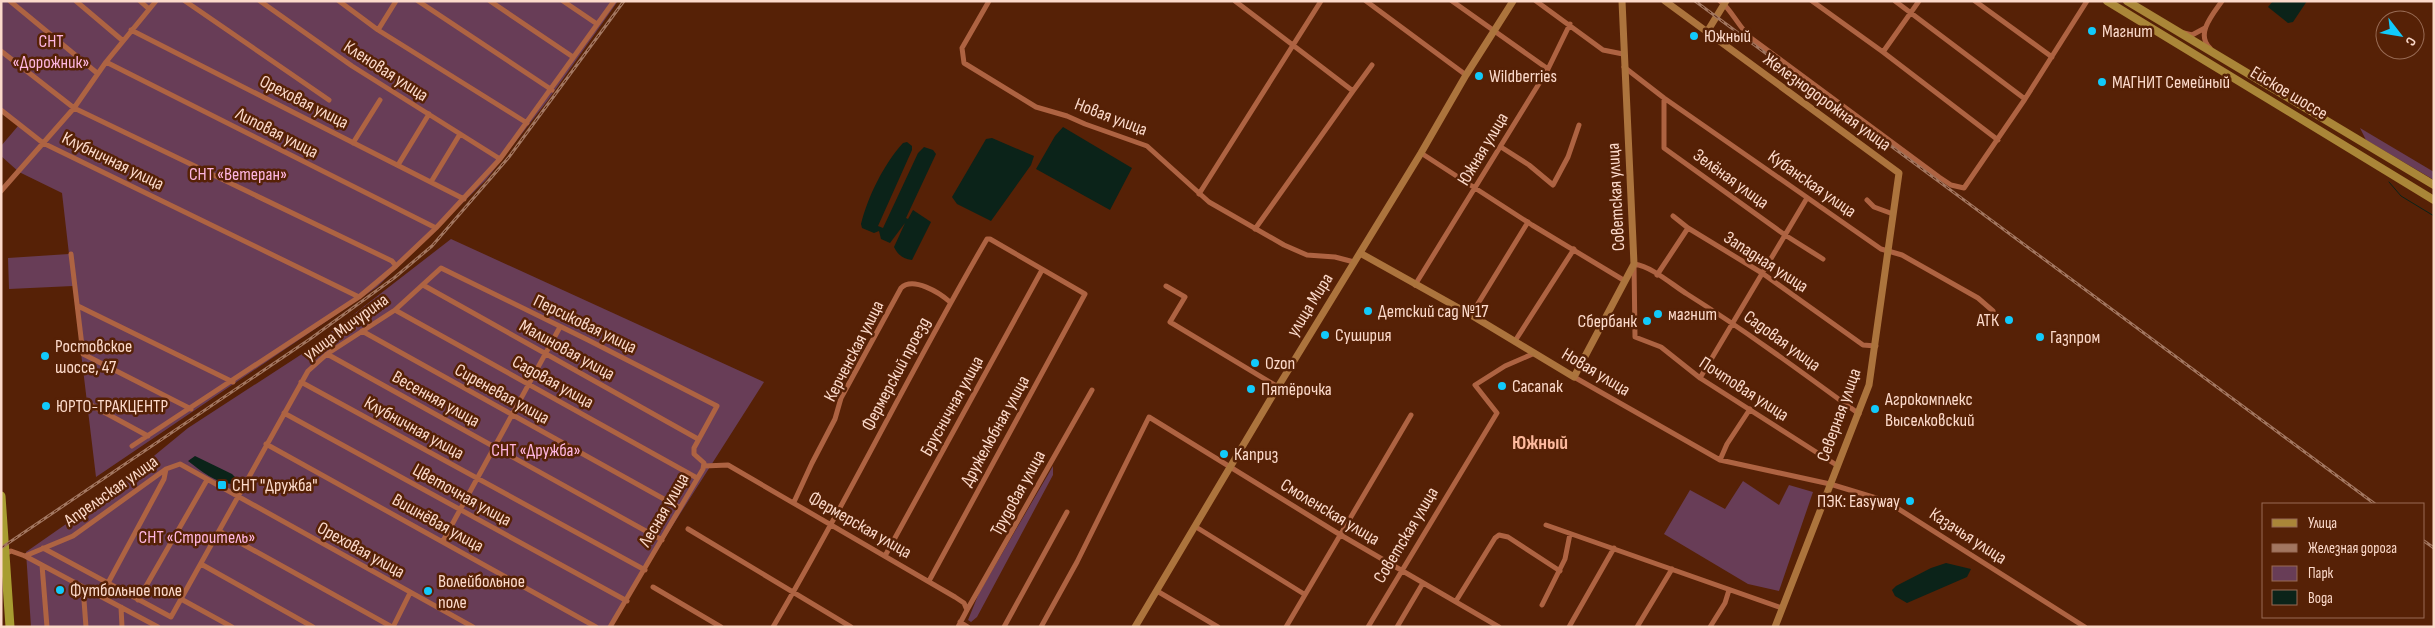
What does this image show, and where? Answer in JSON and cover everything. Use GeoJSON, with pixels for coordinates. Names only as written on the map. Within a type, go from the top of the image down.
{"type":"FeatureCollection","features":[{"type":"Feature","properties":{"kind":"highway"},"geometry":{"type":"LineString","coordinates":[[1,496],[3,555],[10,627]]}},
{"type":"Feature","properties":{"kind":"highway"},"geometry":{"type":"LineString","coordinates":[[1,583],[4,627]]}},
{"type":"Feature","properties":{"kind":"main road","name":"Ейское шоссе"},"geometry":{"type":"LineString","coordinates":[[2107,1],[2434,200]]}},
{"type":"Feature","properties":{"kind":"main road","name":"Ейское шоссе"},"geometry":{"type":"LineString","coordinates":[[2127,1],[2434,185]]}},
{"type":"Feature","properties":{"kind":"street"},"geometry":{"type":"LineString","coordinates":[[10,1],[97,74]]}},
{"type":"Feature","properties":{"kind":"street"},"geometry":{"type":"LineString","coordinates":[[76,1],[122,40]]}},
{"type":"Feature","properties":{"kind":"street"},"geometry":{"type":"LineString","coordinates":[[140,1],[150,9]]}},
{"type":"Feature","properties":{"kind":"street"},"geometry":{"type":"LineString","coordinates":[[1,191],[74,108],[122,40],[156,1]]}},
{"type":"Feature","properties":{"kind":"street"},"geometry":{"type":"LineString","coordinates":[[185,1],[328,100]]}},
{"type":"Feature","properties":{"kind":"street","name":"Кленовая улица"},"geometry":{"type":"LineString","coordinates":[[260,1],[352,66],[500,159]]}},
{"type":"Feature","properties":{"kind":"street"},"geometry":{"type":"LineString","coordinates":[[339,1],[378,30],[527,123]]}},
{"type":"Feature","properties":{"kind":"street"},"geometry":{"type":"LineString","coordinates":[[378,30],[396,1]]}},
{"type":"Feature","properties":{"kind":"street"},"geometry":{"type":"LineString","coordinates":[[418,1],[552,90]]}},
{"type":"Feature","properties":{"kind":"street"},"geometry":{"type":"LineString","coordinates":[[490,1],[573,57]]}},
{"type":"Feature","properties":{"kind":"street"},"geometry":{"type":"LineString","coordinates":[[563,1],[597,24]]}},
{"type":"Feature","properties":{"kind":"street"},"geometry":{"type":"LineString","coordinates":[[132,446],[233,382],[272,353],[359,297],[396,266],[436,228],[500,159],[552,90],[573,57],[614,1]]}},
{"type":"Feature","properties":{"kind":"street","name":"Новая улица"},"geometry":{"type":"LineString","coordinates":[[989,1],[962,48],[964,63],[1036,108],[1067,116],[1147,146],[1165,160],[1199,194],[1255,229],[1307,255],[1335,257],[1354,262]]}},
{"type":"Feature","properties":{"kind":"street"},"geometry":{"type":"LineString","coordinates":[[1235,1],[1353,91]]}},
{"type":"Feature","properties":{"kind":"street"},"geometry":{"type":"LineString","coordinates":[[1199,194],[1321,1]]}},
{"type":"Feature","properties":{"kind":"street"},"geometry":{"type":"LineString","coordinates":[[1366,1],[1466,75]]}},
{"type":"Feature","properties":{"kind":"street"},"geometry":{"type":"LineString","coordinates":[[1452,1],[1548,69]]}},
{"type":"Feature","properties":{"kind":"street","name":"улица Мира"},"geometry":{"type":"LineString","coordinates":[[1135,627],[1278,387],[1421,153],[1466,75],[1513,1]]}},
{"type":"Feature","properties":{"kind":"street"},"geometry":{"type":"LineString","coordinates":[[1536,1],[1570,24],[1603,50],[1623,54]]}},
{"type":"Feature","properties":{"kind":"street","name":"Советская улица"},"geometry":{"type":"LineString","coordinates":[[1574,377],[1634,264],[1622,1]]}},
{"type":"Feature","properties":{"kind":"street","name":"Железнодорожная улица"},"geometry":{"type":"LineString","coordinates":[[1665,1],[1899,174]]}},
{"type":"Feature","properties":{"kind":"street"},"geometry":{"type":"LineString","coordinates":[[1812,1],[1883,52],[1998,140]]}},
{"type":"Feature","properties":{"kind":"street"},"geometry":{"type":"LineString","coordinates":[[1895,1],[2025,99]]}},
{"type":"Feature","properties":{"kind":"street"},"geometry":{"type":"LineString","coordinates":[[1883,52],[1919,1]]}},
{"type":"Feature","properties":{"kind":"street"},"geometry":{"type":"LineString","coordinates":[[1975,1],[2052,57]]}},
{"type":"Feature","properties":{"kind":"street"},"geometry":{"type":"LineString","coordinates":[[2179,32],[2192,35],[2205,28],[2222,1]]}},
{"type":"Feature","properties":{"kind":"street"},"geometry":{"type":"LineString","coordinates":[[1707,32],[1723,2],[1736,22],[1751,38],[1939,177],[1951,185],[1964,188],[1998,140],[2087,2]]}},
{"type":"Feature","properties":{"kind":"street","name":"Южная улица"},"geometry":{"type":"LineString","coordinates":[[1415,285],[1548,69],[1570,24]]}},
{"type":"Feature","properties":{"kind":"street"},"geometry":{"type":"LineString","coordinates":[[2205,28],[2207,46],[2223,56],[2224,59]]}},
{"type":"Feature","properties":{"kind":"street","name":"Ореховая улица"},"geometry":{"type":"LineString","coordinates":[[131,30],[464,199]]}},
{"type":"Feature","properties":{"kind":"street"},"geometry":{"type":"LineString","coordinates":[[1,52],[74,108],[383,257],[396,266]]}},
{"type":"Feature","properties":{"kind":"street","name":"Липовая улица"},"geometry":{"type":"LineString","coordinates":[[106,62],[436,228]]}},
{"type":"Feature","properties":{"kind":"street"},"geometry":{"type":"LineString","coordinates":[[1255,229],[1372,65]]}},
{"type":"Feature","properties":{"kind":"street","name":"Кубанская улица"},"geometry":{"type":"LineString","coordinates":[[1624,66],[1664,98],[1881,249],[1902,255],[1978,298],[1993,311]]}},
{"type":"Feature","properties":{"kind":"street","name":"Зелёная улица"},"geometry":{"type":"LineString","coordinates":[[1664,98],[1664,148],[1785,235],[1824,259]]}},
{"type":"Feature","properties":{"kind":"street"},"geometry":{"type":"LineString","coordinates":[[353,143],[380,100]]}},
{"type":"Feature","properties":{"kind":"street","name":"Клубничная улица"},"geometry":{"type":"LineString","coordinates":[[1,110],[43,143],[359,297]]}},
{"type":"Feature","properties":{"kind":"street"},"geometry":{"type":"LineString","coordinates":[[398,165],[429,114]]}},
{"type":"Feature","properties":{"kind":"street"},"geometry":{"type":"LineString","coordinates":[[1500,147],[1529,165],[1553,185],[1568,157],[1579,125]]}},
{"type":"Feature","properties":{"kind":"street"},"geometry":{"type":"LineString","coordinates":[[431,182],[460,134]]}},
{"type":"Feature","properties":{"kind":"street"},"geometry":{"type":"LineString","coordinates":[[1421,153],[1528,222],[1625,281]]}},
{"type":"Feature","properties":{"kind":"street","name":"Северная улица"},"geometry":{"type":"LineString","coordinates":[[1775,627],[1869,386],[1899,174]]}},
{"type":"Feature","properties":{"kind":"street"},"geometry":{"type":"LineString","coordinates":[[1700,378],[1807,198]]}},
{"type":"Feature","properties":{"kind":"street"},"geometry":{"type":"LineString","coordinates":[[1867,200],[1874,207],[1894,214]]}},
{"type":"Feature","properties":{"kind":"street","name":"Западная улица"},"geometry":{"type":"LineString","coordinates":[[1673,216],[1688,228],[1762,273],[1863,344],[1876,346]]}},
{"type":"Feature","properties":{"kind":"street"},"geometry":{"type":"LineString","coordinates":[[1471,315],[1528,222]]}},
{"type":"Feature","properties":{"kind":"street"},"geometry":{"type":"LineString","coordinates":[[1657,275],[1688,228]]}},
{"type":"Feature","properties":{"kind":"street","name":"Фермерский проезд"},"geometry":{"type":"LineString","coordinates":[[773,627],[833,524],[950,302],[987,239],[1042,270]]}},
{"type":"Feature","properties":{"kind":"street"},"geometry":{"type":"LineString","coordinates":[[1515,341],[1574,249]]}},
{"type":"Feature","properties":{"kind":"street","name":"Новая улица"},"geometry":{"type":"LineString","coordinates":[[1360,253],[1471,315],[1574,377],[1720,460],[1830,484]]}},
{"type":"Feature","properties":{"kind":"street"},"geometry":{"type":"LineString","coordinates":[[71,254],[83,354],[191,409]]}},
{"type":"Feature","properties":{"kind":"street","name":"Садовая улица"},"geometry":{"type":"LineString","coordinates":[[1634,264],[1642,265],[1734,323],[1859,414]]}},
{"type":"Feature","properties":{"kind":"street","name":"Почтовая улица"},"geometry":{"type":"LineString","coordinates":[[1634,264],[1635,337],[1661,347],[1700,378],[1838,466]]}},
{"type":"Feature","properties":{"kind":"street","name":"улица Мичурина"},"geometry":{"type":"LineString","coordinates":[[138,600],[171,618],[308,370],[328,354],[395,310],[441,268]]}},
{"type":"Feature","properties":{"kind":"street","name":"Персиковая улица"},"geometry":{"type":"LineString","coordinates":[[441,268],[717,406],[698,439]]}},
{"type":"Feature","properties":{"kind":"street","name":"Дружелюбная улица"},"geometry":{"type":"LineString","coordinates":[[928,581],[1085,294],[1042,270]]}},
{"type":"Feature","properties":{"kind":"street","name":"Брусничная улица"},"geometry":{"type":"LineString","coordinates":[[885,556],[1042,270]]}},
{"type":"Feature","properties":{"kind":"street","name":"Керченская улица"},"geometry":{"type":"LineString","coordinates":[[794,502],[812,462],[835,419],[841,398],[901,288],[908,284],[922,286],[937,292],[950,302]]}},
{"type":"Feature","properties":{"kind":"street","name":"Малиновая улица"},"geometry":{"type":"LineString","coordinates":[[423,285],[698,439]]}},
{"type":"Feature","properties":{"kind":"street"},"geometry":{"type":"LineString","coordinates":[[1166,286],[1184,297],[1170,322],[1278,387]]}},
{"type":"Feature","properties":{"kind":"street"},"geometry":{"type":"LineString","coordinates":[[78,306],[233,382]]}},
{"type":"Feature","properties":{"kind":"street","name":"Садовая улица"},"geometry":{"type":"LineString","coordinates":[[395,310],[698,478]]}},
{"type":"Feature","properties":{"kind":"street"},"geometry":{"type":"LineString","coordinates":[[443,541],[560,327]]}},
{"type":"Feature","properties":{"kind":"street","name":"Сиреневая улица"},"geometry":{"type":"LineString","coordinates":[[362,331],[680,508]]}},
{"type":"Feature","properties":{"kind":"street","name":"Советская улица"},"geometry":{"type":"LineString","coordinates":[[1368,627],[1497,413],[1475,385],[1505,366],[1535,353]]}},
{"type":"Feature","properties":{"kind":"street","name":"Весенняя улица"},"geometry":{"type":"LineString","coordinates":[[328,354],[662,540]]}},
{"type":"Feature","properties":{"kind":"street","name":"Клубничная улица"},"geometry":{"type":"LineString","coordinates":[[301,382],[645,570]]}},
{"type":"Feature","properties":{"kind":"street","name":"Трудовая улица"},"geometry":{"type":"LineString","coordinates":[[967,610],[1092,390]]}},
{"type":"Feature","properties":{"kind":"street"},"geometry":{"type":"LineString","coordinates":[[89,404],[148,436]]}},
{"type":"Feature","properties":{"kind":"street"},"geometry":{"type":"LineString","coordinates":[[1720,460],[1750,409]]}},
{"type":"Feature","properties":{"kind":"street","name":"Цветочная улица"},"geometry":{"type":"LineString","coordinates":[[284,413],[626,601]]}},
{"type":"Feature","properties":{"kind":"street"},"geometry":{"type":"LineString","coordinates":[[1286,627],[1391,445],[1411,415]]}},
{"type":"Feature","properties":{"kind":"street","name":"Смоленская улица"},"geometry":{"type":"LineString","coordinates":[[1042,627],[1077,562],[1149,417],[1339,534],[1492,625],[1499,627]]}},
{"type":"Feature","properties":{"kind":"street","name":"Лесная улица"},"geometry":{"type":"LineString","coordinates":[[610,627],[704,466],[694,454],[698,439]]}},
{"type":"Feature","properties":{"kind":"street","name":"Вишнёвая улица"},"geometry":{"type":"LineString","coordinates":[[266,444],[596,627]]}},
{"type":"Feature","properties":{"kind":"street","name":"Апрельская улица"},"geometry":{"type":"LineString","coordinates":[[26,556],[73,536],[166,469],[180,464],[237,497]]}},
{"type":"Feature","properties":{"kind":"street","name":"Фермерская улица"},"geometry":{"type":"LineString","coordinates":[[704,466],[728,465],[833,524],[928,581],[964,603],[967,610]]}},
{"type":"Feature","properties":{"kind":"street"},"geometry":{"type":"LineString","coordinates":[[108,583],[164,479],[166,469]]}},
{"type":"Feature","properties":{"kind":"street"},"geometry":{"type":"LineString","coordinates":[[43,548],[138,600],[207,480]]}},
{"type":"Feature","properties":{"kind":"street","name":"Казачья улица"},"geometry":{"type":"LineString","coordinates":[[1830,484],[1890,503],[2085,627]]}},
{"type":"Feature","properties":{"kind":"street","name":"Ореховая улица"},"geometry":{"type":"LineString","coordinates":[[237,497],[473,627]]}},
{"type":"Feature","properties":{"kind":"street"},"geometry":{"type":"LineString","coordinates":[[1004,627],[1067,512]]}},
{"type":"Feature","properties":{"kind":"street"},"geometry":{"type":"LineString","coordinates":[[1546,525],[1782,608]]}},
{"type":"Feature","properties":{"kind":"street"},"geometry":{"type":"LineString","coordinates":[[1196,527],[1304,594]]}},
{"type":"Feature","properties":{"kind":"street"},"geometry":{"type":"LineString","coordinates":[[688,529],[851,627]]}},
{"type":"Feature","properties":{"kind":"street"},"geometry":{"type":"LineString","coordinates":[[219,531],[393,627],[410,593]]}},
{"type":"Feature","properties":{"kind":"street"},"geometry":{"type":"LineString","coordinates":[[1542,605],[1565,559],[1570,534]]}},
{"type":"Feature","properties":{"kind":"street"},"geometry":{"type":"LineString","coordinates":[[1456,602],[1490,545],[1499,535],[1508,537],[1560,571]]}},
{"type":"Feature","properties":{"kind":"street"},"geometry":{"type":"LineString","coordinates":[[1569,627],[1614,548]]}},
{"type":"Feature","properties":{"kind":"street"},"geometry":{"type":"LineString","coordinates":[[3,555],[11,551],[26,556],[158,627]]}},
{"type":"Feature","properties":{"kind":"street"},"geometry":{"type":"LineString","coordinates":[[201,564],[313,627]]}},
{"type":"Feature","properties":{"kind":"street"},"geometry":{"type":"LineString","coordinates":[[42,565],[47,627]]}},
{"type":"Feature","properties":{"kind":"street"},"geometry":{"type":"LineString","coordinates":[[1637,627],[1672,569]]}},
{"type":"Feature","properties":{"kind":"street"},"geometry":{"type":"LineString","coordinates":[[1397,627],[1423,583]]}},
{"type":"Feature","properties":{"kind":"street"},"geometry":{"type":"LineString","coordinates":[[83,587],[86,627]]}},
{"type":"Feature","properties":{"kind":"street"},"geometry":{"type":"LineString","coordinates":[[653,587],[721,627]]}},
{"type":"Feature","properties":{"kind":"street"},"geometry":{"type":"LineString","coordinates":[[1710,627],[1725,603],[1729,590]]}},
{"type":"Feature","properties":{"kind":"street"},"geometry":{"type":"LineString","coordinates":[[1157,591],[1215,626]]}},
{"type":"Feature","properties":{"kind":"street"},"geometry":{"type":"LineString","coordinates":[[181,599],[232,627]]}},
{"type":"Feature","properties":{"kind":"street"},"geometry":{"type":"LineString","coordinates":[[121,607],[122,627]]}},
{"type":"Feature","properties":{"kind":"street"},"geometry":{"type":"LineString","coordinates":[[967,610],[960,622],[968,627]]}},
{"type":"Feature","properties":{"kind":"green space","name":"СНТ «Ветеран»"},"geometry":{"type":"Polygon","coordinates":[[[1,1],[618,1],[548,100],[486,180],[377,287],[96,477],[73,286],[9,289],[8,258],[69,254],[62,193],[19,172],[1,156],[1,146],[18,126],[1,111],[1,1]]]}},
{"type":"Feature","properties":{"kind":"green space"},"geometry":{"type":"Polygon","coordinates":[[[2360,128],[2434,172],[2434,180],[2366,140],[2360,128]]]}},
{"type":"Feature","properties":{"kind":"green space","name":"СНТ «Дружба»"},"geometry":{"type":"Polygon","coordinates":[[[451,239],[764,382],[608,627],[31,627],[26,552],[99,501],[188,428],[305,352],[451,239]]]}},
{"type":"Feature","properties":{"kind":"green space"},"geometry":{"type":"Polygon","coordinates":[[[1053,466],[1053,475],[977,617],[971,622],[968,620],[979,593],[1053,466]]]}},
{"type":"Feature","properties":{"kind":"green space"},"geometry":{"type":"Polygon","coordinates":[[[1743,481],[1779,505],[1789,485],[1813,492],[1779,591],[1748,584],[1664,534],[1690,490],[1725,509],[1743,481]]]}},
{"type":"Feature","properties":{"kind":"water"},"geometry":{"type":"Polygon","coordinates":[[[2273,1],[2307,1],[2293,22],[2288,23],[2268,7],[2273,1]]]}},
{"type":"Feature","properties":{"kind":"water"},"geometry":{"type":"Polygon","coordinates":[[[1063,127],[1132,168],[1110,210],[1036,169],[1055,136],[1063,127]]]}},
{"type":"Feature","properties":{"kind":"water"},"geometry":{"type":"Polygon","coordinates":[[[992,138],[1034,156],[1031,165],[991,221],[957,204],[952,197],[986,139],[992,138]]]}},
{"type":"Feature","properties":{"kind":"water"},"geometry":{"type":"Polygon","coordinates":[[[907,142],[912,146],[912,150],[878,226],[883,228],[918,153],[924,147],[933,150],[936,154],[906,218],[908,219],[913,210],[931,222],[912,260],[901,256],[894,247],[905,223],[890,243],[881,239],[879,231],[874,233],[862,228],[861,224],[872,192],[883,170],[896,151],[903,143],[907,142]]]}},
{"type":"Feature","properties":{"kind":"water"},"geometry":{"type":"Polygon","coordinates":[[[195,456],[232,474],[235,477],[232,484],[214,479],[188,461],[195,456]]]}},
{"type":"Feature","properties":{"kind":"water"},"geometry":{"type":"Polygon","coordinates":[[[1946,563],[1971,569],[1967,577],[1907,603],[1895,596],[1892,590],[1896,586],[1931,568],[1946,563]]]}},
{"type":"Feature","properties":{"kind":"waterway"},"geometry":{"type":"LineString","coordinates":[[2389,182],[2401,196],[2434,216]]}},
{"type":"Feature","properties":{"kind":"railway"},"geometry":{"type":"LineString","coordinates":[[1,548],[310,339],[394,278],[432,246],[509,157],[624,1]]}},
{"type":"Feature","properties":{"kind":"railway"},"geometry":{"type":"LineString","coordinates":[[1695,1],[2374,503]]}},
{"type":"Feature","properties":{"kind":"railway"},"geometry":{"type":"LineString","coordinates":[[2425,542],[2434,548]]}},
{"type":"Feature","properties":{"kind":"place","name":"Магнит"},"geometry":{"type":"Point","coordinates":[2092,31]}},
{"type":"Feature","properties":{"kind":"place","name":"Южный"},"geometry":{"type":"Point","coordinates":[1694,36]}},
{"type":"Feature","properties":{"kind":"place","name":"Wildberries"},"geometry":{"type":"Point","coordinates":[1479,76]}},
{"type":"Feature","properties":{"kind":"place","name":"МАГНИТ Семейный"},"geometry":{"type":"Point","coordinates":[2102,82]}},
{"type":"Feature","properties":{"kind":"place","name":"Детский сад №17"},"geometry":{"type":"Point","coordinates":[1368,311]}},
{"type":"Feature","properties":{"kind":"place","name":"магнит"},"geometry":{"type":"Point","coordinates":[1658,314]}},
{"type":"Feature","properties":{"kind":"place","name":"АТК"},"geometry":{"type":"Point","coordinates":[2009,320]}},
{"type":"Feature","properties":{"kind":"place","name":"Сбербанк"},"geometry":{"type":"Point","coordinates":[1647,321]}},
{"type":"Feature","properties":{"kind":"place","name":"Суширия"},"geometry":{"type":"Point","coordinates":[1325,335]}},
{"type":"Feature","properties":{"kind":"place","name":"Газпром"},"geometry":{"type":"Point","coordinates":[2040,337]}},
{"type":"Feature","properties":{"kind":"place","name":"Ростовское шоссе, 47"},"geometry":{"type":"Point","coordinates":[45,356]}},
{"type":"Feature","properties":{"kind":"place","name":"Ozon"},"geometry":{"type":"Point","coordinates":[1255,363]}},
{"type":"Feature","properties":{"kind":"place","name":"Сасапак"},"geometry":{"type":"Point","coordinates":[1502,386]}},
{"type":"Feature","properties":{"kind":"place","name":"Пятёрочка"},"geometry":{"type":"Point","coordinates":[1251,389]}},
{"type":"Feature","properties":{"kind":"place","name":"ЮРТО-ТРАКЦЕНТР"},"geometry":{"type":"Point","coordinates":[46,406]}},
{"type":"Feature","properties":{"kind":"place","name":"Агрокомплекс Выселковский"},"geometry":{"type":"Point","coordinates":[1875,409]}},
{"type":"Feature","properties":{"kind":"place","name":"Каприз"},"geometry":{"type":"Point","coordinates":[1224,454]}},
{"type":"Feature","properties":{"kind":"place","name":"СНТ \"Дружба\""},"geometry":{"type":"Point","coordinates":[222,485]}},
{"type":"Feature","properties":{"kind":"place","name":"ПЭК: Easyway"},"geometry":{"type":"Point","coordinates":[1910,501]}},
{"type":"Feature","properties":{"kind":"place","name":"Футбольное поле"},"geometry":{"type":"Point","coordinates":[60,590]}},
{"type":"Feature","properties":{"kind":"place","name":"Волейбольное поле"},"geometry":{"type":"Point","coordinates":[428,591]}},
{"type":"Feature","properties":{"kind":"district","name":"Южный"},"geometry":{"type":"Point","coordinates":[1540,443]}},
{"type":"Feature","properties":{"kind":"park label","name":"СНТ «Дорожник»"},"geometry":{"type":"Point","coordinates":[51,51]}},
{"type":"Feature","properties":{"kind":"park label","name":"СНТ «Строитель»"},"geometry":{"type":"Point","coordinates":[197,537]}}]}
